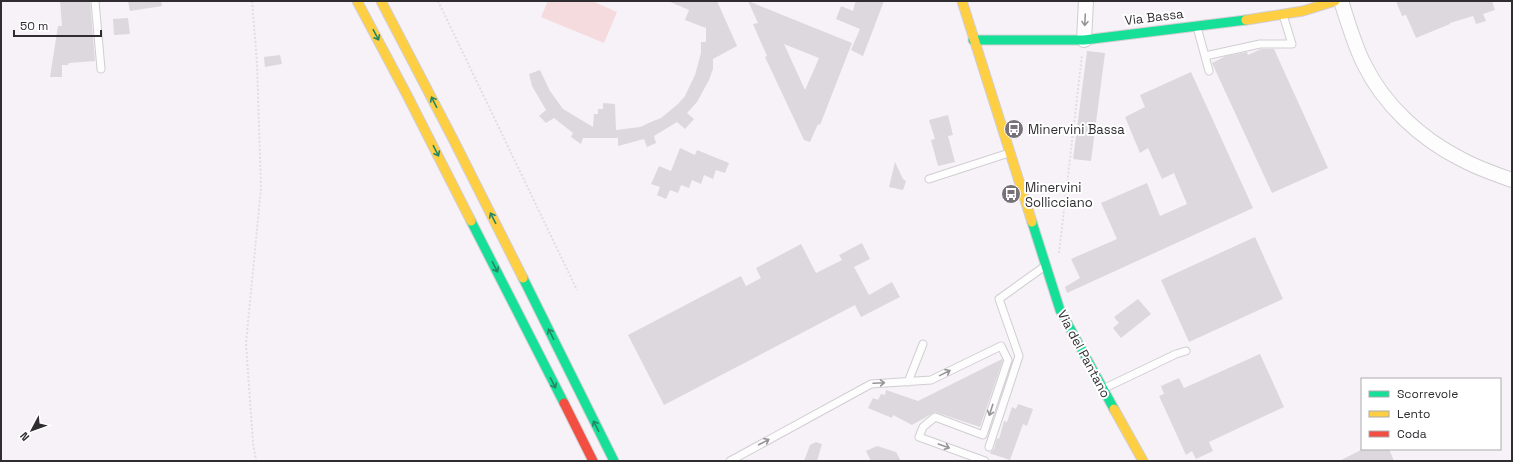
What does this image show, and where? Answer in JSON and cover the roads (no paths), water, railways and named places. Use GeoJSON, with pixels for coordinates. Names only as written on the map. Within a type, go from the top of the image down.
{"type":"FeatureCollection","features":[{"type":"Feature","properties":{"kind":"main road"},"geometry":{"type":"LineString","coordinates":[[357,1],[411,102],[593,461]]}},
{"type":"Feature","properties":{"kind":"main road"},"geometry":{"type":"LineString","coordinates":[[382,1],[478,188],[614,461]]}},
{"type":"Feature","properties":{"kind":"main road","name":"Via del Pantano"},"geometry":{"type":"LineString","coordinates":[[962,1],[973,40],[1060,310],[1143,461]]}},
{"type":"Feature","properties":{"kind":"main road","name":"Via Bassa"},"geometry":{"type":"LineString","coordinates":[[973,40],[1084,40],[1283,15],[1303,11],[1335,1]]}},
{"type":"Feature","properties":{"kind":"street"},"geometry":{"type":"LineString","coordinates":[[1084,40],[1086,1]]}},
{"type":"Feature","properties":{"kind":"street"},"geometry":{"type":"LineString","coordinates":[[1341,1],[1355,43],[1365,66],[1380,90],[1403,116],[1416,129],[1449,153],[1475,166],[1512,180]]}},
{"type":"Feature","properties":{"kind":"lane"},"geometry":{"type":"LineString","coordinates":[[95,1],[101,69]]}},
{"type":"Feature","properties":{"kind":"lane"},"geometry":{"type":"LineString","coordinates":[[1205,56],[1260,44],[1292,44],[1283,15]]}},
{"type":"Feature","properties":{"kind":"lane"},"geometry":{"type":"LineString","coordinates":[[1197,25],[1209,71]]}},
{"type":"Feature","properties":{"kind":"lane"},"geometry":{"type":"LineString","coordinates":[[929,179],[1009,153]]}},
{"type":"Feature","properties":{"kind":"lane"},"geometry":{"type":"LineString","coordinates":[[989,447],[1019,356],[999,299],[1045,266]]}},
{"type":"Feature","properties":{"kind":"lane"},"geometry":{"type":"LineString","coordinates":[[908,382],[923,344]]}},
{"type":"Feature","properties":{"kind":"lane"},"geometry":{"type":"LineString","coordinates":[[730,461],[871,384],[931,380],[1001,346],[1008,360],[983,435],[935,417],[923,427],[919,437],[985,461]]}},
{"type":"Feature","properties":{"kind":"lane"},"geometry":{"type":"LineString","coordinates":[[1103,389],[1176,354],[1186,351]]}},
{"type":"Feature","properties":{"kind":"place","name":"Minervini Bassa"},"geometry":{"type":"Point","coordinates":[1014,129]}},
{"type":"Feature","properties":{"kind":"place","name":"Minervini Sollicciano"},"geometry":{"type":"Point","coordinates":[1011,194]}}]}
